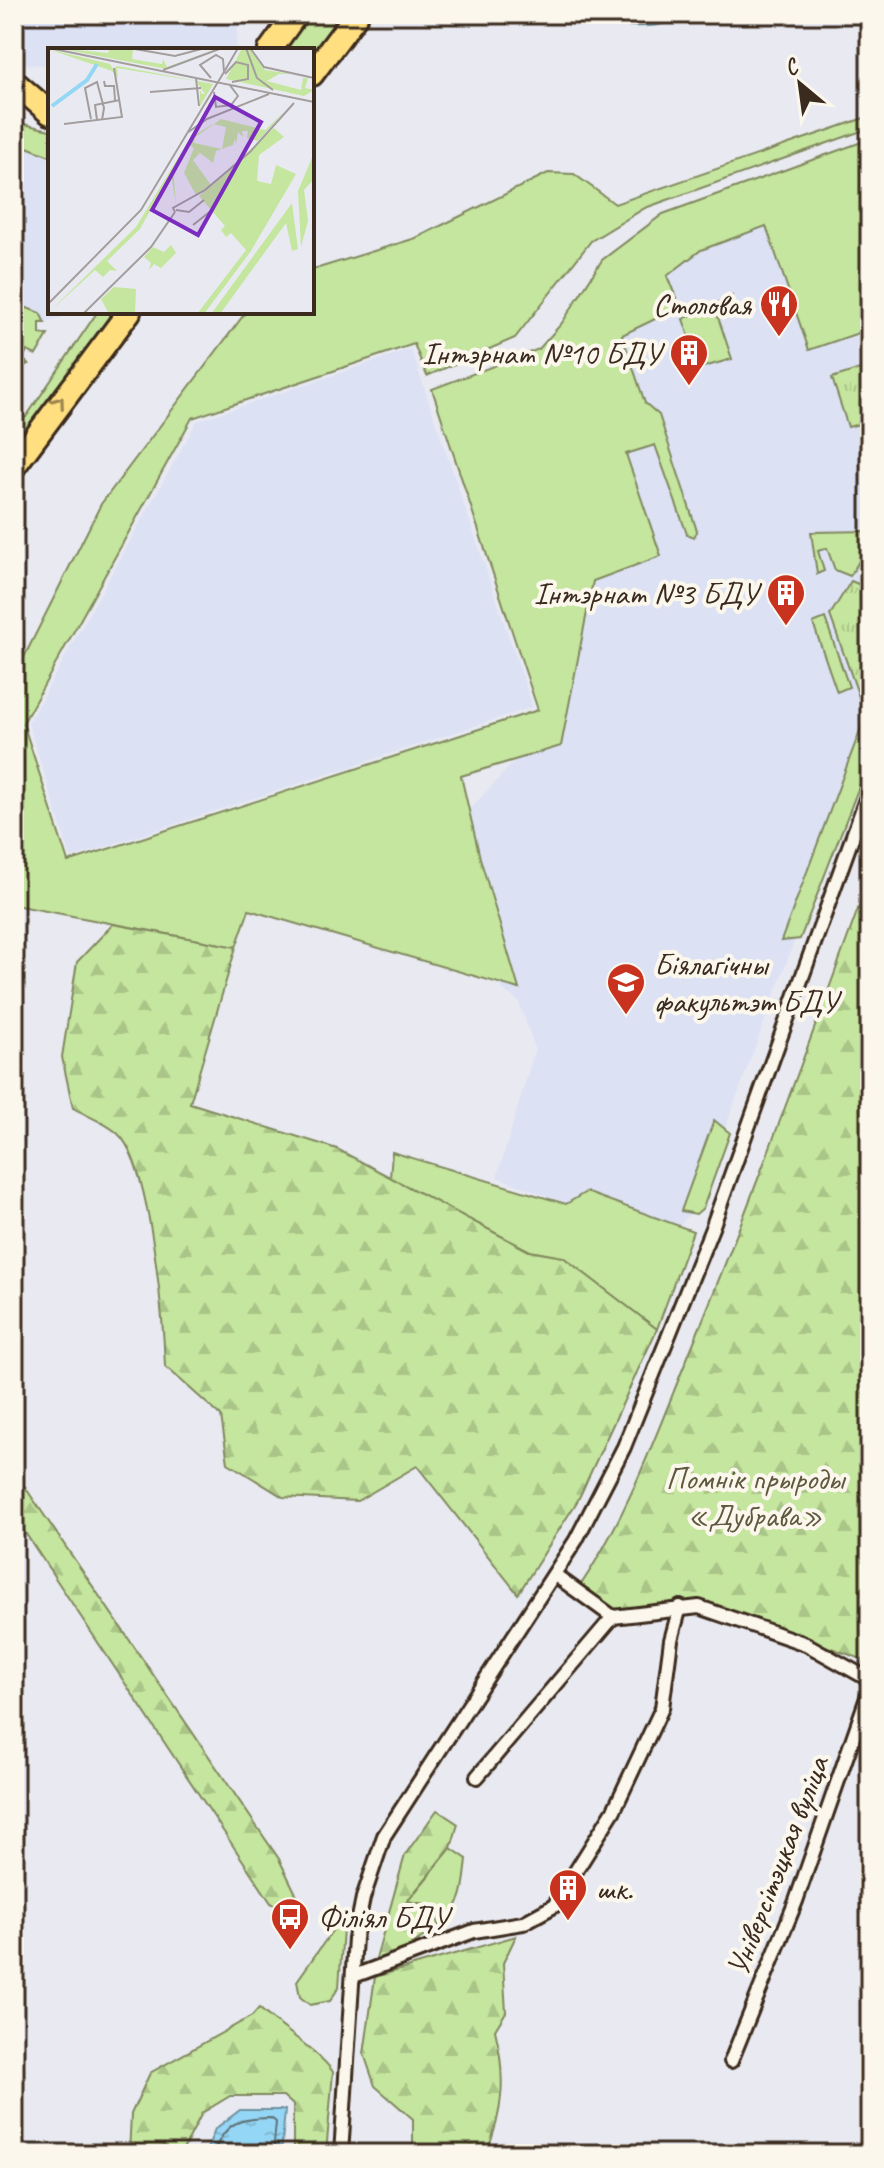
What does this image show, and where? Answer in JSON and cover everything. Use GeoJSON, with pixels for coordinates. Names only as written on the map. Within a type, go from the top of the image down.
{"type":"FeatureCollection","features":[{"type":"Feature","properties":{"kind":"highway"},"geometry":{"type":"LineString","coordinates":[[271,48],[296,14]]}},
{"type":"Feature","properties":{"kind":"highway"},"geometry":{"type":"LineString","coordinates":[[314,71],[357,14]]}},
{"type":"Feature","properties":{"kind":"highway"},"geometry":{"type":"LineString","coordinates":[[14,82],[48,111]]}},
{"type":"Feature","properties":{"kind":"highway"},"geometry":{"type":"LineString","coordinates":[[14,466],[128,314]]}},
{"type":"Feature","properties":{"kind":"street"},"geometry":{"type":"LineString","coordinates":[[341,2154],[363,1898],[384,1836],[555,1575],[596,1504],[624,1447],[712,1228],[870,788]]}},
{"type":"Feature","properties":{"kind":"street"},"geometry":{"type":"LineString","coordinates":[[555,1575],[613,1617]]}},
{"type":"Feature","properties":{"kind":"street"},"geometry":{"type":"LineString","coordinates":[[354,1976],[474,1931],[523,1923],[554,1906],[614,1810],[662,1708],[671,1640],[680,1607]]}},
{"type":"Feature","properties":{"kind":"street"},"geometry":{"type":"LineString","coordinates":[[477,1777],[613,1617],[680,1607],[722,1613],[791,1638],[870,1680]]}},
{"type":"Feature","properties":{"kind":"street","name":"Універсітэцкая вуліца"},"geometry":{"type":"LineString","coordinates":[[731,2061],[796,1901],[870,1689]]}},
{"type":"Feature","properties":{"kind":"shaded area"},"geometry":{"type":"Polygon","coordinates":[[[14,14],[238,14],[236,48],[48,48],[48,66],[14,63],[14,14]]]}},
{"type":"Feature","properties":{"kind":"shaded area"},"geometry":{"type":"Polygon","coordinates":[[[14,142],[48,155],[48,314],[74,314],[45,323],[40,313],[14,303],[14,142]]]}},
{"type":"Feature","properties":{"kind":"shaded area"},"geometry":{"type":"Polygon","coordinates":[[[773,205],[870,320],[870,737],[697,1204],[668,1242],[497,1177],[535,1049],[519,1002],[501,988],[451,829],[561,712],[598,323],[695,237],[773,205]]]}},
{"type":"Feature","properties":{"kind":"shaded area"},"geometry":{"type":"Polygon","coordinates":[[[411,349],[533,707],[71,858],[28,723],[197,421],[411,349]]]}},
{"type":"Feature","properties":{"kind":"green space"},"geometry":{"type":"Polygon","coordinates":[[[311,14],[346,14],[314,55],[314,48],[286,48],[311,14]]]}},
{"type":"Feature","properties":{"kind":"green space"},"geometry":{"type":"Polygon","coordinates":[[[870,116],[870,128],[645,208],[591,241],[515,338],[427,376],[414,344],[192,418],[23,723],[68,862],[538,710],[432,389],[539,349],[562,323],[602,260],[663,214],[870,139],[870,329],[809,350],[766,226],[701,250],[667,276],[680,307],[622,335],[645,403],[659,415],[697,531],[694,537],[687,534],[655,445],[626,454],[661,556],[593,581],[561,746],[461,776],[480,858],[519,989],[249,910],[236,947],[14,905],[14,677],[101,504],[244,314],[314,314],[314,269],[416,238],[548,173],[574,174],[615,204],[870,116]]]}},
{"type":"Feature","properties":{"kind":"green space"},"geometry":{"type":"Polygon","coordinates":[[[14,124],[48,130],[48,155],[14,142],[14,124]]]}},
{"type":"Feature","properties":{"kind":"green space"},"geometry":{"type":"Polygon","coordinates":[[[732,296],[732,306],[716,311],[732,359],[700,368],[683,319],[732,296]]]}},
{"type":"Feature","properties":{"kind":"green space"},"geometry":{"type":"Polygon","coordinates":[[[14,303],[40,313],[45,323],[40,323],[40,334],[48,335],[36,355],[27,351],[22,359],[29,364],[22,366],[14,364],[14,303]]]}},
{"type":"Feature","properties":{"kind":"green space"},"geometry":{"type":"Polygon","coordinates":[[[96,314],[116,314],[14,449],[14,419],[26,417],[96,314]]]}},
{"type":"Feature","properties":{"kind":"green space"},"geometry":{"type":"Polygon","coordinates":[[[870,366],[870,421],[848,427],[832,378],[870,366]]]}},
{"type":"Feature","properties":{"kind":"green space"},"geometry":{"type":"Polygon","coordinates":[[[870,531],[870,543],[850,576],[835,570],[827,548],[818,551],[824,571],[817,574],[811,532],[870,531]]]}},
{"type":"Feature","properties":{"kind":"green space"},"geometry":{"type":"Polygon","coordinates":[[[851,581],[870,589],[870,684],[862,705],[830,615],[851,581]]]}},
{"type":"Feature","properties":{"kind":"green space"},"geometry":{"type":"Polygon","coordinates":[[[825,618],[849,687],[837,692],[813,623],[825,618]]]}},
{"type":"Feature","properties":{"kind":"green space"},"geometry":{"type":"Polygon","coordinates":[[[870,704],[870,758],[800,939],[781,941],[870,704]]]}},
{"type":"Feature","properties":{"kind":"green space","name":"Помнік прыроды «Дубрава»"},"geometry":{"type":"Polygon","coordinates":[[[870,876],[870,1662],[708,1604],[671,1603],[615,1612],[580,1586],[629,1499],[655,1437],[762,1169],[870,876]]]}},
{"type":"Feature","properties":{"kind":"green space"},"geometry":{"type":"Polygon","coordinates":[[[113,924],[236,947],[190,1103],[337,1149],[529,1251],[563,1257],[657,1329],[578,1500],[518,1594],[417,1466],[357,1501],[283,1497],[228,1463],[221,1416],[165,1366],[154,1246],[140,1181],[121,1137],[73,1108],[62,1057],[77,962],[113,924]]]}},
{"type":"Feature","properties":{"kind":"green space"},"geometry":{"type":"Polygon","coordinates":[[[714,1120],[730,1133],[703,1208],[696,1214],[681,1211],[714,1120]]]}},
{"type":"Feature","properties":{"kind":"green space"},"geometry":{"type":"Polygon","coordinates":[[[392,1152],[566,1204],[586,1192],[693,1231],[657,1329],[563,1258],[530,1251],[390,1178],[392,1152]]]}},
{"type":"Feature","properties":{"kind":"green space"},"geometry":{"type":"Polygon","coordinates":[[[14,1471],[279,1859],[301,1904],[294,1915],[271,1903],[14,1516],[14,1471]]]}},
{"type":"Feature","properties":{"kind":"green space"},"geometry":{"type":"Polygon","coordinates":[[[437,1810],[458,1824],[451,1848],[407,1901],[431,1905],[439,1926],[396,1955],[375,1962],[405,1855],[437,1810]]]}},
{"type":"Feature","properties":{"kind":"green space"},"geometry":{"type":"Polygon","coordinates":[[[451,1848],[467,1859],[465,1881],[454,1910],[439,1926],[431,1905],[407,1902],[451,1848]]]}},
{"type":"Feature","properties":{"kind":"green space"},"geometry":{"type":"Polygon","coordinates":[[[344,1914],[339,1987],[330,2001],[310,2005],[300,1997],[297,1981],[344,1914]]]}},
{"type":"Feature","properties":{"kind":"green space"},"geometry":{"type":"Polygon","coordinates":[[[516,1936],[503,1963],[506,2012],[495,2030],[501,2062],[500,2108],[486,2154],[418,2154],[413,2149],[413,2119],[375,2086],[364,2054],[375,1977],[516,1936]]]}},
{"type":"Feature","properties":{"kind":"green space"},"geometry":{"type":"Polygon","coordinates":[[[259,2008],[333,2072],[326,2154],[293,2154],[293,2105],[283,2096],[230,2096],[202,2113],[181,2154],[129,2154],[131,2114],[150,2073],[252,2016],[259,2008]]]}},
{"type":"Feature","properties":{"kind":"water"},"geometry":{"type":"Polygon","coordinates":[[[577,14],[684,14],[660,24],[632,26],[602,22],[577,14]]]}},
{"type":"Feature","properties":{"kind":"water"},"geometry":{"type":"Polygon","coordinates":[[[240,2110],[285,2110],[281,2154],[205,2154],[215,2129],[240,2110]]]}},
{"type":"Feature","properties":{"kind":"place","name":"Столовая"},"geometry":{"type":"Point","coordinates":[779,338]}},
{"type":"Feature","properties":{"kind":"place","name":"Інтэрнат №10 БДУ"},"geometry":{"type":"Point","coordinates":[689,387]}},
{"type":"Feature","properties":{"kind":"place","name":"Інтэрнат №3 БДУ"},"geometry":{"type":"Point","coordinates":[786,627]}},
{"type":"Feature","properties":{"kind":"place","name":"Біялагічны факультэт БДУ"},"geometry":{"type":"Point","coordinates":[626,1016]}},
{"type":"Feature","properties":{"kind":"place","name":"шк."},"geometry":{"type":"Point","coordinates":[568,1922]}},
{"type":"Feature","properties":{"kind":"place","name":"Філіял БДУ"},"geometry":{"type":"Point","coordinates":[290,1951]}}]}
